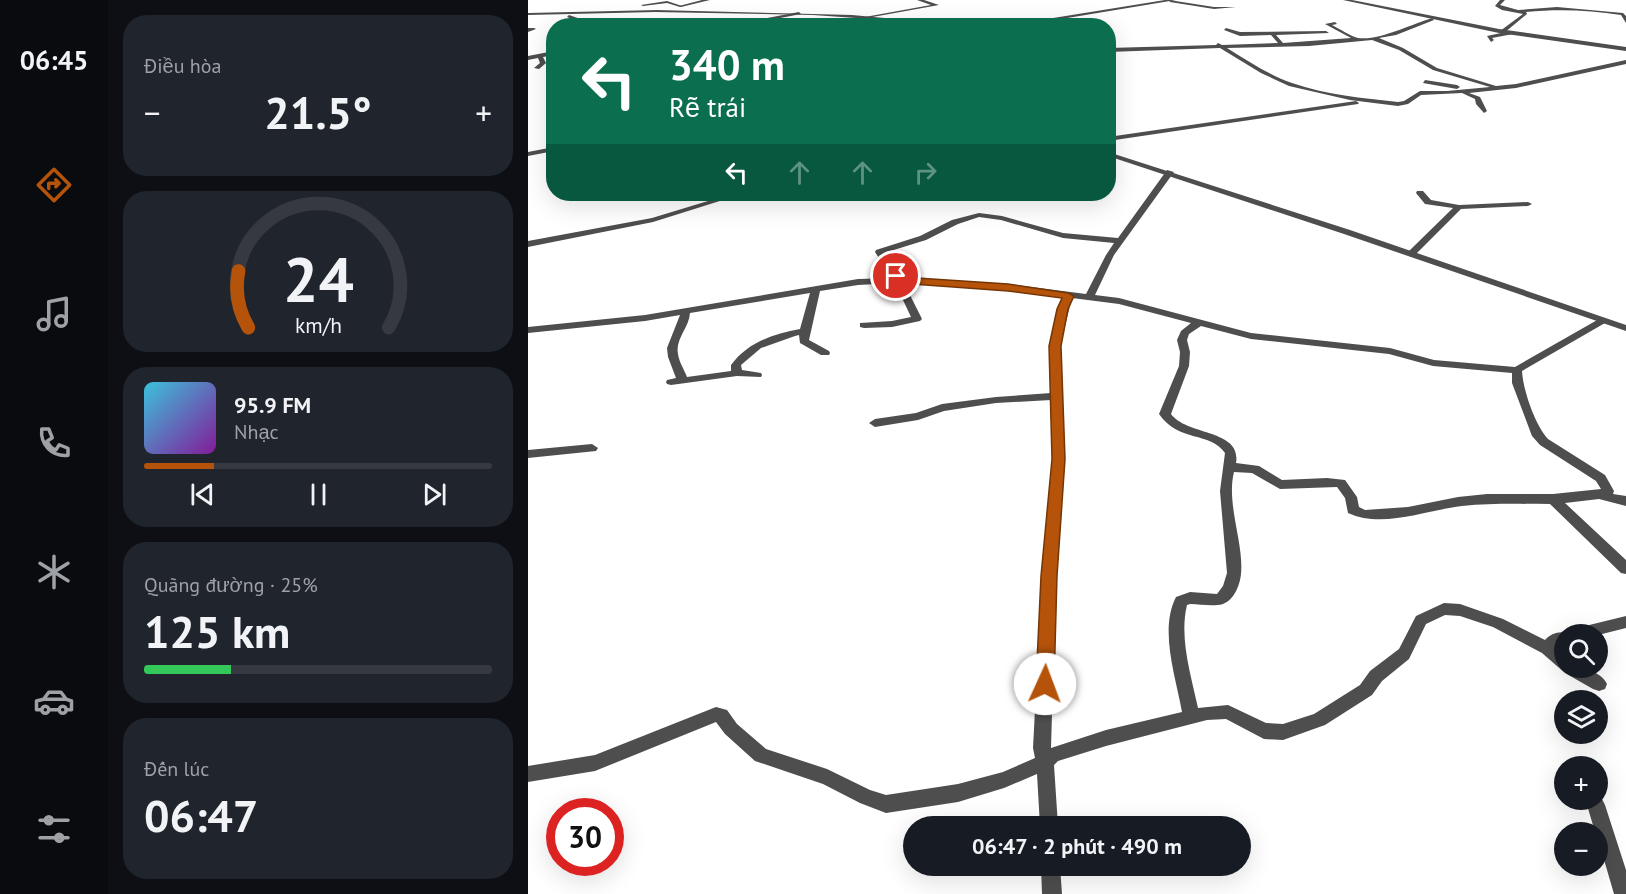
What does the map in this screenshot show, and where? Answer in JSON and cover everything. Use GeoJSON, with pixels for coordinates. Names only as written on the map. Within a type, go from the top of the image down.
{"type":"FeatureCollection","features":[{"type":"Feature","properties":{"kind":"street"},"geometry":{"type":"LineString","coordinates":[[632,9],[634,3],[653,0]]}},
{"type":"Feature","properties":{"kind":"street"},"geometry":{"type":"LineString","coordinates":[[528,14],[587,13],[632,9],[667,2],[681,8],[708,0]]}},
{"type":"Feature","properties":{"kind":"street"},"geometry":{"type":"LineString","coordinates":[[867,17],[937,5],[919,0]]}},
{"type":"Feature","properties":{"kind":"street"},"geometry":{"type":"LineString","coordinates":[[1143,0],[1148,4]]}},
{"type":"Feature","properties":{"kind":"street"},"geometry":{"type":"LineString","coordinates":[[1345,0],[1502,32],[1626,49]]}},
{"type":"Feature","properties":{"kind":"street"},"geometry":{"type":"LineString","coordinates":[[1503,0],[1497,5],[1522,11],[1553,8],[1623,14]]}},
{"type":"Feature","properties":{"kind":"street"},"geometry":{"type":"LineString","coordinates":[[1058,18],[1172,1],[1216,8],[1234,7]]}},
{"type":"Feature","properties":{"kind":"street"},"geometry":{"type":"LineString","coordinates":[[587,13],[591,6]]}},
{"type":"Feature","properties":{"kind":"street"},"geometry":{"type":"LineString","coordinates":[[1626,7],[1619,7],[1624,13],[1626,22]]}},
{"type":"Feature","properties":{"kind":"street"},"geometry":{"type":"LineString","coordinates":[[632,9],[656,11],[681,8],[878,18]]}},
{"type":"Feature","properties":{"kind":"street"},"geometry":{"type":"LineString","coordinates":[[675,18],[681,8]]}},
{"type":"Feature","properties":{"kind":"street"},"geometry":{"type":"LineString","coordinates":[[1502,32],[1523,17],[1525,14],[1522,11]]}},
{"type":"Feature","properties":{"kind":"street"},"geometry":{"type":"LineString","coordinates":[[572,13],[567,15],[575,18]]}},
{"type":"Feature","properties":{"kind":"street"},"geometry":{"type":"LineString","coordinates":[[771,18],[799,13]]}},
{"type":"Feature","properties":{"kind":"street"},"geometry":{"type":"LineString","coordinates":[[1116,50],[1281,44],[1372,38],[1394,34],[1432,19]]}},
{"type":"Feature","properties":{"kind":"street"},"geometry":{"type":"LineString","coordinates":[[1335,23],[1327,24],[1357,39]]}},
{"type":"Feature","properties":{"kind":"street"},"geometry":{"type":"LineString","coordinates":[[1226,29],[1240,34],[1326,33]]}},
{"type":"Feature","properties":{"kind":"street"},"geometry":{"type":"LineString","coordinates":[[1272,33],[1281,44]]}},
{"type":"Feature","properties":{"kind":"street"},"geometry":{"type":"LineString","coordinates":[[1491,40],[1489,38],[1491,36],[1512,33]]}},
{"type":"Feature","properties":{"kind":"street"},"geometry":{"type":"LineString","coordinates":[[1372,38],[1401,49],[1435,69],[1500,88]]}},
{"type":"Feature","properties":{"kind":"street"},"geometry":{"type":"LineString","coordinates":[[1218,45],[1254,67],[1291,84],[1363,100],[1402,104],[1420,93],[1500,88],[1626,62]]}},
{"type":"Feature","properties":{"kind":"street"},"geometry":{"type":"LineString","coordinates":[[528,58],[546,55]]}},
{"type":"Feature","properties":{"kind":"street"},"geometry":{"type":"LineString","coordinates":[[537,68],[543,63],[540,56]]}},
{"type":"Feature","properties":{"kind":"street"},"geometry":{"type":"LineString","coordinates":[[1425,82],[1482,90]]}},
{"type":"Feature","properties":{"kind":"street"},"geometry":{"type":"LineString","coordinates":[[1461,92],[1478,98],[1484,111]]}},
{"type":"Feature","properties":{"kind":"street"},"geometry":{"type":"LineString","coordinates":[[1116,138],[1339,106],[1363,100]]}},
{"type":"Feature","properties":{"kind":"street"},"geometry":{"type":"LineString","coordinates":[[528,154],[546,150]]}},
{"type":"Feature","properties":{"kind":"street"},"geometry":{"type":"LineString","coordinates":[[1116,156],[1170,172],[1626,328]]}},
{"type":"Feature","properties":{"kind":"street"},"geometry":{"type":"LineString","coordinates":[[1089,298],[1101,271],[1120,241],[1170,172]]}},
{"type":"Feature","properties":{"kind":"street"},"geometry":{"type":"LineString","coordinates":[[1420,193],[1428,202],[1459,207],[1528,204]]}},
{"type":"Feature","properties":{"kind":"street"},"geometry":{"type":"LineString","coordinates":[[528,244],[653,220],[715,201]]}},
{"type":"Feature","properties":{"kind":"street"},"geometry":{"type":"LineString","coordinates":[[1411,254],[1459,207]]}},
{"type":"Feature","properties":{"kind":"street"},"geometry":{"type":"LineString","coordinates":[[864,325],[892,324],[917,319],[898,280],[879,252],[918,240],[944,226],[972,216],[1002,218],[1063,235],[1120,241]]}},
{"type":"Feature","properties":{"kind":"street"},"geometry":{"type":"LineString","coordinates":[[528,342],[532,330],[685,312],[869,281],[898,280],[1008,287],[1119,301],[1262,338],[1390,351],[1433,363],[1517,370],[1602,321]]}},
{"type":"Feature","properties":{"kind":"street"},"geometry":{"type":"LineString","coordinates":[[815,290],[815,299],[804,331],[804,341],[825,353]]}},
{"type":"Feature","properties":{"kind":"street"},"geometry":{"type":"LineString","coordinates":[[1048,816],[1042,748],[1049,576],[1059,459],[1055,346],[1068,296]]}},
{"type":"Feature","properties":{"kind":"street"},"geometry":{"type":"LineString","coordinates":[[685,312],[684,324],[672,345],[672,355],[682,373],[676,381],[737,373],[757,375]]}},
{"type":"Feature","properties":{"kind":"street"},"geometry":{"type":"LineString","coordinates":[[1191,717],[1178,641],[1178,609],[1181,601],[1186,598],[1219,601],[1226,596],[1232,585],[1234,573],[1226,478],[1232,453],[1226,446],[1178,427],[1168,421],[1165,414],[1184,366],[1185,352],[1182,340],[1185,333],[1198,323]]}},
{"type":"Feature","properties":{"kind":"street"},"geometry":{"type":"LineString","coordinates":[[737,373],[736,365],[751,349],[781,336],[804,331]]}},
{"type":"Feature","properties":{"kind":"street"},"geometry":{"type":"LineString","coordinates":[[1517,370],[1517,383],[1536,433],[1544,442],[1601,478],[1608,490],[1599,495]]}},
{"type":"Feature","properties":{"kind":"street"},"geometry":{"type":"LineString","coordinates":[[875,423],[918,416],[942,408],[996,400],[1056,396]]}},
{"type":"Feature","properties":{"kind":"street"},"geometry":{"type":"LineString","coordinates":[[528,454],[592,448]]}},
{"type":"Feature","properties":{"kind":"street"},"geometry":{"type":"LineString","coordinates":[[1229,467],[1255,469],[1280,485],[1341,483],[1351,497],[1353,510],[1364,515],[1408,512],[1487,499],[1553,499],[1599,495],[1626,501]]}},
{"type":"Feature","properties":{"kind":"street"},"geometry":{"type":"LineString","coordinates":[[1553,499],[1626,569]]}},
{"type":"Feature","properties":{"kind":"street"},"geometry":{"type":"LineString","coordinates":[[528,774],[595,763],[716,714],[721,715],[731,729],[761,755],[827,777],[866,797],[886,804],[958,793],[1004,780],[1045,762],[1053,755],[1106,738],[1207,713],[1228,712],[1264,731],[1283,732],[1319,720],[1366,690],[1376,676],[1404,654],[1421,620],[1444,609],[1460,610],[1498,623],[1547,648],[1554,654]]}},
{"type":"Feature","properties":{"kind":"street"},"geometry":{"type":"LineString","coordinates":[[1608,626],[1626,622]]}},
{"type":"Feature","properties":{"kind":"street"},"geometry":{"type":"LineString","coordinates":[[1547,648],[1548,644],[1554,640]]}},
{"type":"Feature","properties":{"kind":"street"},"geometry":{"type":"LineString","coordinates":[[1588,678],[1599,684]]}},
{"type":"Feature","properties":{"kind":"street"},"geometry":{"type":"LineString","coordinates":[[1598,810],[1624,894]]}},
{"type":"Feature","properties":{"kind":"street"},"geometry":{"type":"LineString","coordinates":[[1051,876],[1052,894]]}},
{"type":"Feature","properties":{"kind":"route"},"geometry":{"type":"LineString","coordinates":[[896,276],[898,280],[1008,287],[1068,296],[1055,346],[1059,459],[1049,576],[1045,684]]}}]}
